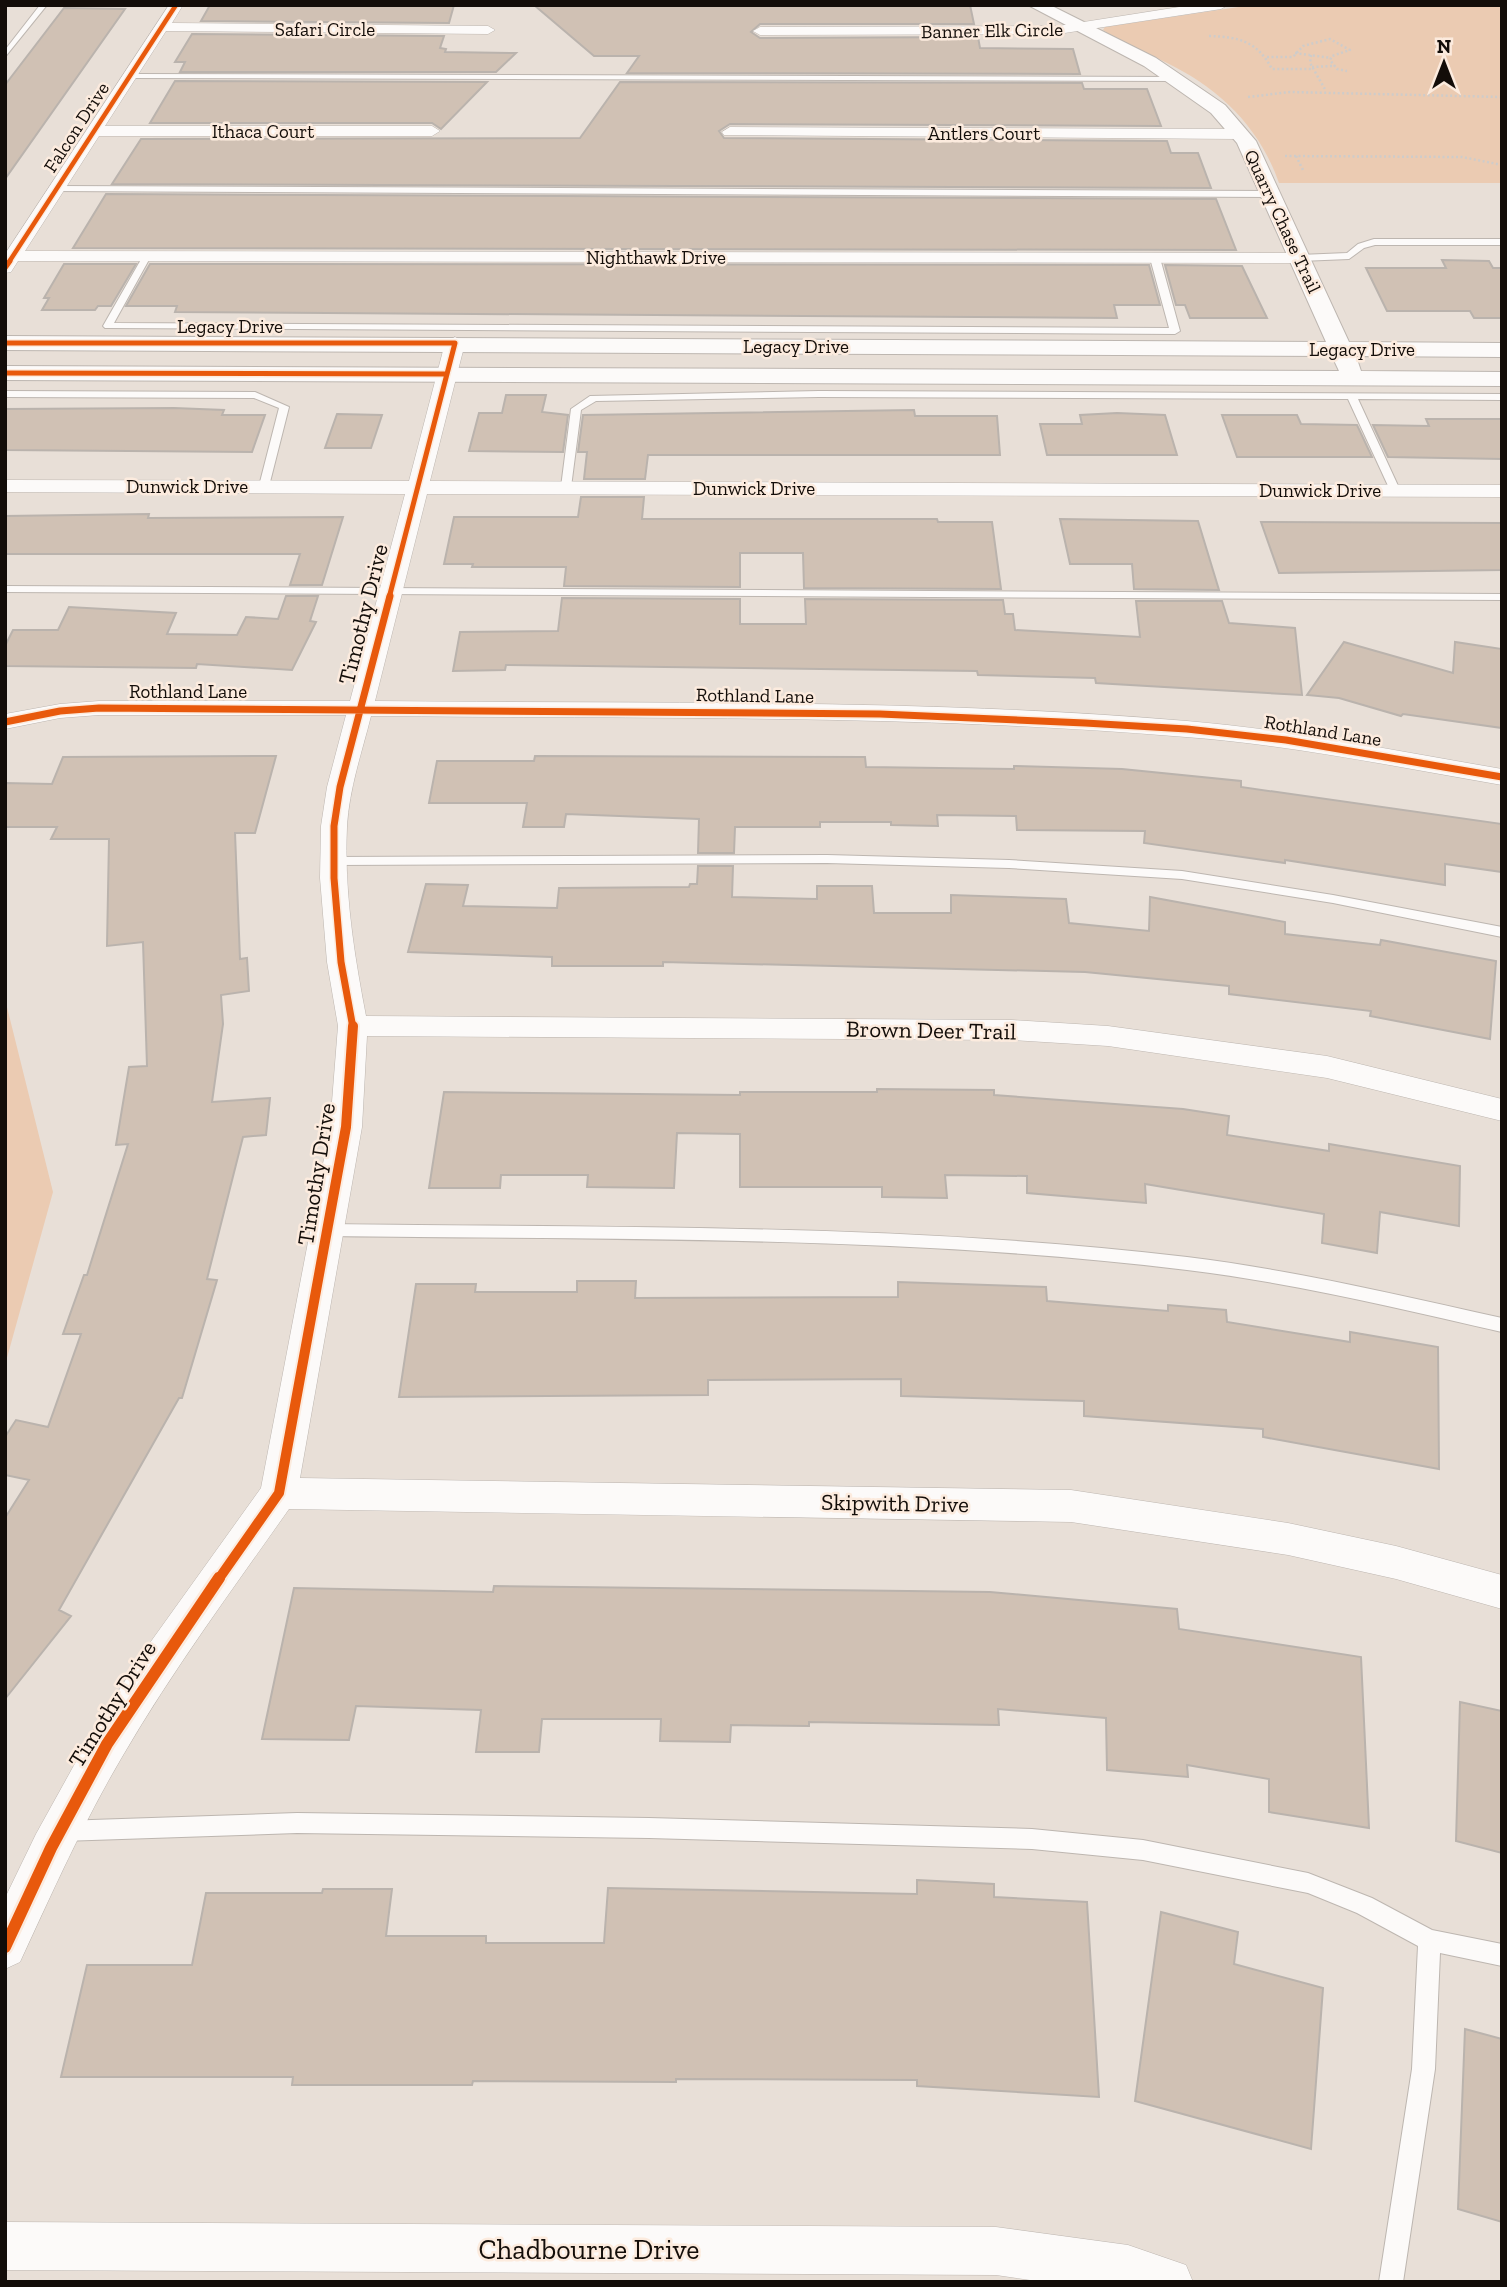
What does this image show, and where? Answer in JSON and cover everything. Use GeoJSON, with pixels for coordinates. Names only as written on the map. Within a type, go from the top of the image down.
{"type":"FeatureCollection","features":[{"type":"Feature","properties":{"kind":"main road","name":"Quarry Chase Trail"},"geometry":{"type":"LineString","coordinates":[[1036,5],[1177,79],[1217,109],[1246,142],[1341,349],[1354,389]]}},
{"type":"Feature","properties":{"kind":"main road","name":"Legacy Drive"},"geometry":{"type":"LineString","coordinates":[[5,343],[1502,350]]}},
{"type":"Feature","properties":{"kind":"main road","name":"Legacy Drive"},"geometry":{"type":"LineString","coordinates":[[5,373],[446,374],[1354,389],[1502,379]]}},
{"type":"Feature","properties":{"kind":"street","name":"Falcon Drive"},"geometry":{"type":"LineString","coordinates":[[9,262],[176,5]]}},
{"type":"Feature","properties":{"kind":"street","name":"Banner Elk Circle"},"geometry":{"type":"LineString","coordinates":[[760,31],[1017,32],[1080,27],[1221,5]]}},
{"type":"Feature","properties":{"kind":"street","name":"Safari Circle"},"geometry":{"type":"LineString","coordinates":[[161,27],[488,30]]}},
{"type":"Feature","properties":{"kind":"street","name":"Ithaca Court"},"geometry":{"type":"LineString","coordinates":[[94,131],[432,131]]}},
{"type":"Feature","properties":{"kind":"street","name":"Antlers Court"},"geometry":{"type":"LineString","coordinates":[[730,132],[1238,134]]}},
{"type":"Feature","properties":{"kind":"street","name":"Nighthawk Drive"},"geometry":{"type":"LineString","coordinates":[[9,262],[147,256],[1300,258]]}},
{"type":"Feature","properties":{"kind":"street","name":"Timothy Drive"},"geometry":{"type":"LineString","coordinates":[[5,1947],[60,1831],[107,1744],[156,1667],[279,1493],[346,1127],[353,1026],[341,962],[334,861],[340,787],[454,343]]}},
{"type":"Feature","properties":{"kind":"street","name":"Dunwick Drive"},"geometry":{"type":"LineString","coordinates":[[5,486],[1502,491]]}},
{"type":"Feature","properties":{"kind":"street","name":"Rothland Lane"},"geometry":{"type":"LineString","coordinates":[[5,722],[60,711],[99,708],[880,714],[1162,728],[1286,740],[1502,777]]}},
{"type":"Feature","properties":{"kind":"street","name":"Brown Deer Trail"},"geometry":{"type":"LineString","coordinates":[[353,1026],[1012,1030],[1108,1036],[1327,1067],[1502,1110]]}},
{"type":"Feature","properties":{"kind":"street","name":"Skipwith Drive"},"geometry":{"type":"LineString","coordinates":[[279,1493],[1071,1506],[1177,1518],[1423,1568],[1502,1592]]}},
{"type":"Feature","properties":{"kind":"street","name":"Chadbourne Drive"},"geometry":{"type":"LineString","coordinates":[[5,2246],[996,2251],[1128,2269],[1169,2282]]}},
{"type":"Feature","properties":{"kind":"lane"},"geometry":{"type":"LineString","coordinates":[[5,55],[44,5]]}},
{"type":"Feature","properties":{"kind":"lane"},"geometry":{"type":"LineString","coordinates":[[130,76],[1177,79]]}},
{"type":"Feature","properties":{"kind":"lane"},"geometry":{"type":"LineString","coordinates":[[56,189],[1271,194]]}},
{"type":"Feature","properties":{"kind":"lane"},"geometry":{"type":"LineString","coordinates":[[1300,258],[1349,256],[1361,246],[1374,242],[1502,242]]}},
{"type":"Feature","properties":{"kind":"lane"},"geometry":{"type":"LineString","coordinates":[[147,256],[108,326],[1175,331],[1155,258]]}},
{"type":"Feature","properties":{"kind":"lane"},"geometry":{"type":"LineString","coordinates":[[1354,389],[1395,490]]}},
{"type":"Feature","properties":{"kind":"lane"},"geometry":{"type":"LineString","coordinates":[[566,487],[576,410],[594,398],[1354,389],[1502,397]]}},
{"type":"Feature","properties":{"kind":"lane"},"geometry":{"type":"LineString","coordinates":[[5,394],[255,395],[285,407],[264,486]]}},
{"type":"Feature","properties":{"kind":"lane"},"geometry":{"type":"LineString","coordinates":[[5,589],[1502,597]]}},
{"type":"Feature","properties":{"kind":"lane"},"geometry":{"type":"LineString","coordinates":[[334,861],[827,859],[1009,864],[1182,875],[1333,899],[1502,932]]}},
{"type":"Feature","properties":{"kind":"lane"},"geometry":{"type":"LineString","coordinates":[[327,1230],[808,1238],[1055,1250],[1259,1274],[1502,1325]]}},
{"type":"Feature","properties":{"kind":"lane"},"geometry":{"type":"LineString","coordinates":[[60,1831],[297,1824],[649,1828],[1032,1839],[1143,1850],[1308,1883],[1364,1906],[1429,1940],[1502,1955]]}},
{"type":"Feature","properties":{"kind":"lane"},"geometry":{"type":"LineString","coordinates":[[1391,2282],[1425,2067],[1431,1992],[1429,1940]]}},
{"type":"Feature","properties":{"kind":"path"},"geometry":{"type":"LineString","coordinates":[[1197,36],[1240,39],[1260,47],[1272,69],[1333,66],[1348,71]]}},
{"type":"Feature","properties":{"kind":"path"},"geometry":{"type":"LineString","coordinates":[[1266,57],[1293,57],[1295,53],[1303,46],[1330,39],[1350,50],[1331,58],[1295,53]]}},
{"type":"Feature","properties":{"kind":"path"},"geometry":{"type":"LineString","coordinates":[[1311,55],[1313,68],[1326,92]]}},
{"type":"Feature","properties":{"kind":"path"},"geometry":{"type":"LineString","coordinates":[[1331,58],[1333,66]]}},
{"type":"Feature","properties":{"kind":"path"},"geometry":{"type":"LineString","coordinates":[[1247,97],[1326,92],[1502,97]]}},
{"type":"Feature","properties":{"kind":"path"},"geometry":{"type":"LineString","coordinates":[[1277,156],[1462,157],[1502,164]]}},
{"type":"Feature","properties":{"kind":"path"},"geometry":{"type":"LineString","coordinates":[[1296,156],[1303,170]]}},
{"type":"Feature","properties":{"kind":"shaded area"},"geometry":{"type":"Polygon","coordinates":[[[1252,5],[1502,5],[1502,183],[1279,183],[1260,144],[1235,111],[1220,97],[1185,72],[1103,30],[1105,27],[1252,5]]]}},
{"type":"Feature","properties":{"kind":"shaded area"},"geometry":{"type":"Polygon","coordinates":[[[5,999],[53,1192],[5,1365],[5,999]]]}},
{"type":"Feature","properties":{"kind":"building"},"geometry":{"type":"Polygon","coordinates":[[[210,5],[454,5],[449,23],[201,21],[210,5]]]}},
{"type":"Feature","properties":{"kind":"building"},"geometry":{"type":"Polygon","coordinates":[[[534,5],[970,5],[974,24],[760,24],[751,32],[760,38],[978,37],[980,48],[1073,49],[1080,74],[627,73],[639,56],[594,56],[534,5]]]}},
{"type":"Feature","properties":{"kind":"building"},"geometry":{"type":"Polygon","coordinates":[[[64,8],[125,9],[5,179],[5,85],[64,8]]]}},
{"type":"Feature","properties":{"kind":"building"},"geometry":{"type":"Polygon","coordinates":[[[192,34],[444,36],[440,48],[446,49],[445,52],[516,53],[496,72],[180,72],[185,62],[175,62],[192,34]]]}},
{"type":"Feature","properties":{"kind":"building"},"geometry":{"type":"Polygon","coordinates":[[[175,81],[487,82],[441,129],[432,123],[150,123],[175,81]]]}},
{"type":"Feature","properties":{"kind":"building"},"geometry":{"type":"Polygon","coordinates":[[[620,82],[1082,83],[1084,89],[1147,89],[1161,126],[730,124],[719,131],[724,138],[1167,141],[1171,153],[1198,153],[1211,188],[112,184],[141,139],[580,138],[620,82]]]}},
{"type":"Feature","properties":{"kind":"building"},"geometry":{"type":"Polygon","coordinates":[[[106,194],[1216,199],[1236,250],[73,248],[106,194]]]}},
{"type":"Feature","properties":{"kind":"building"},"geometry":{"type":"Polygon","coordinates":[[[1442,260],[1489,261],[1493,268],[1502,268],[1502,318],[1474,318],[1470,311],[1387,311],[1366,268],[1446,268],[1442,260]]]}},
{"type":"Feature","properties":{"kind":"building"},"geometry":{"type":"Polygon","coordinates":[[[64,264],[136,264],[111,306],[98,306],[95,310],[42,310],[49,298],[44,298],[64,264]]]}},
{"type":"Feature","properties":{"kind":"building"},"geometry":{"type":"Polygon","coordinates":[[[150,264],[1149,265],[1160,305],[1114,305],[1117,318],[175,312],[177,306],[126,306],[150,264]]]}},
{"type":"Feature","properties":{"kind":"building"},"geometry":{"type":"Polygon","coordinates":[[[1165,265],[1242,266],[1267,318],[1190,318],[1185,305],[1176,305],[1165,265]]]}},
{"type":"Feature","properties":{"kind":"building"},"geometry":{"type":"Polygon","coordinates":[[[506,395],[546,395],[542,412],[568,415],[563,452],[469,451],[479,413],[502,413],[506,395]]]}},
{"type":"Feature","properties":{"kind":"building"},"geometry":{"type":"Polygon","coordinates":[[[5,409],[224,410],[222,415],[265,415],[252,452],[5,450],[5,409]]]}},
{"type":"Feature","properties":{"kind":"building"},"geometry":{"type":"Polygon","coordinates":[[[914,410],[915,416],[997,416],[1000,455],[648,455],[645,479],[584,479],[587,452],[578,452],[583,415],[914,410]]]}},
{"type":"Feature","properties":{"kind":"building"},"geometry":{"type":"Polygon","coordinates":[[[337,414],[382,415],[371,448],[325,448],[337,414]]]}},
{"type":"Feature","properties":{"kind":"building"},"geometry":{"type":"Polygon","coordinates":[[[1080,415],[1165,415],[1177,455],[1047,455],[1040,424],[1082,424],[1080,415]]]}},
{"type":"Feature","properties":{"kind":"building"},"geometry":{"type":"Polygon","coordinates":[[[1222,415],[1297,415],[1301,424],[1357,425],[1372,457],[1237,457],[1222,415]]]}},
{"type":"Feature","properties":{"kind":"building"},"geometry":{"type":"Polygon","coordinates":[[[1426,419],[1502,419],[1502,459],[1388,457],[1373,425],[1429,426],[1426,419]]]}},
{"type":"Feature","properties":{"kind":"building"},"geometry":{"type":"Polygon","coordinates":[[[581,497],[644,497],[642,519],[937,519],[938,522],[992,522],[1001,589],[804,588],[803,553],[740,553],[740,587],[564,586],[566,567],[472,567],[473,564],[444,564],[454,517],[578,517],[581,497]]]}},
{"type":"Feature","properties":{"kind":"building"},"geometry":{"type":"Polygon","coordinates":[[[149,514],[148,518],[343,517],[322,585],[290,585],[300,554],[5,554],[5,516],[149,514]]]}},
{"type":"Feature","properties":{"kind":"building"},"geometry":{"type":"Polygon","coordinates":[[[1060,519],[1198,521],[1219,590],[1134,589],[1132,564],[1070,564],[1060,519]]]}},
{"type":"Feature","properties":{"kind":"building"},"geometry":{"type":"Polygon","coordinates":[[[1261,522],[1502,523],[1502,570],[1279,573],[1261,522]]]}},
{"type":"Feature","properties":{"kind":"building"},"geometry":{"type":"Polygon","coordinates":[[[286,596],[318,596],[310,621],[316,622],[292,670],[197,664],[196,668],[5,666],[5,646],[13,630],[58,630],[69,607],[176,613],[167,634],[237,635],[246,617],[278,619],[286,596]]]}},
{"type":"Feature","properties":{"kind":"building"},"geometry":{"type":"Polygon","coordinates":[[[562,598],[740,599],[740,624],[806,624],[805,599],[1003,600],[1005,614],[1013,614],[1015,630],[1140,637],[1136,601],[1222,601],[1229,623],[1295,628],[1302,695],[1096,683],[1095,678],[978,675],[977,671],[506,665],[505,670],[453,671],[460,632],[558,631],[562,598]]]}},
{"type":"Feature","properties":{"kind":"building"},"geometry":{"type":"Polygon","coordinates":[[[1344,642],[1453,673],[1455,642],[1502,649],[1502,728],[1403,714],[1401,716],[1339,698],[1307,695],[1344,642]]]}},
{"type":"Feature","properties":{"kind":"building"},"geometry":{"type":"Polygon","coordinates":[[[276,756],[255,833],[235,833],[240,959],[247,958],[249,991],[221,995],[223,1024],[212,1102],[270,1098],[266,1135],[243,1137],[207,1279],[217,1280],[182,1398],[179,1398],[59,1610],[71,1616],[5,1699],[5,1518],[29,1480],[5,1475],[5,1437],[16,1420],[48,1427],[81,1334],[63,1334],[84,1275],[87,1275],[128,1144],[116,1145],[129,1067],[147,1066],[143,942],[107,946],[109,839],[51,839],[57,827],[5,827],[5,783],[52,784],[63,757],[276,756]]]}},
{"type":"Feature","properties":{"kind":"building"},"geometry":{"type":"Polygon","coordinates":[[[535,756],[865,757],[866,767],[1014,769],[1014,766],[1122,769],[1241,781],[1241,787],[1502,824],[1502,872],[1445,864],[1445,885],[1285,860],[1285,863],[1144,843],[1145,831],[1017,830],[1016,816],[937,815],[938,826],[891,825],[891,822],[820,822],[820,827],[735,827],[734,853],[698,853],[699,819],[566,814],[564,827],[523,827],[527,803],[429,803],[437,761],[534,761],[535,756]]]}},
{"type":"Feature","properties":{"kind":"building"},"geometry":{"type":"Polygon","coordinates":[[[698,866],[733,866],[732,897],[817,899],[817,886],[872,886],[874,913],[951,913],[951,895],[1066,899],[1069,923],[1149,931],[1150,897],[1285,922],[1285,934],[1380,945],[1381,940],[1496,961],[1490,1039],[1370,1016],[1371,1011],[1229,994],[1229,986],[1085,972],[663,962],[663,966],[552,966],[552,957],[408,952],[426,884],[468,885],[463,906],[557,908],[559,888],[689,887],[690,884],[697,884],[698,866]]]}},
{"type":"Feature","properties":{"kind":"building"},"geometry":{"type":"Polygon","coordinates":[[[877,1089],[994,1090],[994,1095],[1183,1109],[1229,1116],[1227,1135],[1329,1151],[1329,1144],[1460,1166],[1459,1226],[1380,1212],[1377,1253],[1322,1243],[1324,1214],[1145,1184],[1146,1203],[1027,1193],[1027,1176],[945,1175],[947,1198],[882,1197],[882,1187],[740,1187],[740,1134],[677,1133],[674,1188],[587,1187],[588,1175],[501,1175],[500,1188],[429,1188],[444,1092],[740,1095],[740,1092],[877,1092],[877,1089]]]}},
{"type":"Feature","properties":{"kind":"building"},"geometry":{"type":"Polygon","coordinates":[[[577,1281],[636,1281],[635,1298],[898,1297],[898,1282],[1046,1287],[1047,1301],[1168,1311],[1168,1305],[1226,1310],[1227,1322],[1350,1342],[1350,1332],[1438,1347],[1439,1469],[1263,1437],[1263,1429],[1084,1416],[1084,1401],[901,1396],[901,1379],[708,1380],[708,1395],[399,1397],[416,1284],[476,1284],[475,1292],[577,1292],[577,1281]]]}},
{"type":"Feature","properties":{"kind":"building"},"geometry":{"type":"Polygon","coordinates":[[[494,1586],[990,1592],[1177,1609],[1179,1629],[1361,1657],[1369,1828],[1269,1812],[1269,1779],[1187,1765],[1188,1777],[1107,1770],[1106,1718],[998,1709],[999,1725],[809,1722],[809,1726],[731,1725],[730,1742],[660,1741],[661,1719],[542,1719],[539,1752],[476,1752],[481,1710],[356,1706],[349,1740],[262,1739],[294,1588],[493,1592],[494,1586]]]}},
{"type":"Feature","properties":{"kind":"building"},"geometry":{"type":"Polygon","coordinates":[[[1460,1702],[1502,1711],[1502,1853],[1456,1841],[1460,1702]]]}},
{"type":"Feature","properties":{"kind":"building"},"geometry":{"type":"Polygon","coordinates":[[[917,1880],[994,1884],[994,1897],[1087,1902],[1099,2097],[917,2086],[917,2080],[676,2079],[676,2082],[473,2081],[472,2085],[292,2085],[293,2077],[61,2077],[87,1965],[192,1965],[206,1893],[322,1893],[323,1889],[392,1889],[386,1936],[486,1936],[486,1943],[604,1943],[608,1888],[917,1894],[917,1880]]]}},
{"type":"Feature","properties":{"kind":"building"},"geometry":{"type":"Polygon","coordinates":[[[1161,1912],[1238,1932],[1234,1964],[1323,1988],[1311,2149],[1135,2101],[1161,1912]]]}},
{"type":"Feature","properties":{"kind":"building"},"geometry":{"type":"Polygon","coordinates":[[[1465,2029],[1502,2039],[1502,2222],[1458,2209],[1465,2029]]]}},
{"type":"Feature","properties":{"kind":"cycle path"},"geometry":{"type":"LineString","coordinates":[[5,268],[176,5]]}},
{"type":"Feature","properties":{"kind":"cycle path"},"geometry":{"type":"LineString","coordinates":[[5,343],[455,343],[340,787],[334,826],[334,878],[341,962],[353,1026],[346,1127],[279,1493],[156,1667],[107,1744],[51,1848],[5,1947]]}},
{"type":"Feature","properties":{"kind":"cycle path"},"geometry":{"type":"LineString","coordinates":[[5,373],[446,374]]}},
{"type":"Feature","properties":{"kind":"cycle path"},"geometry":{"type":"LineString","coordinates":[[5,722],[60,711],[99,708],[880,714],[1187,729],[1286,740],[1502,777]]}}]}
